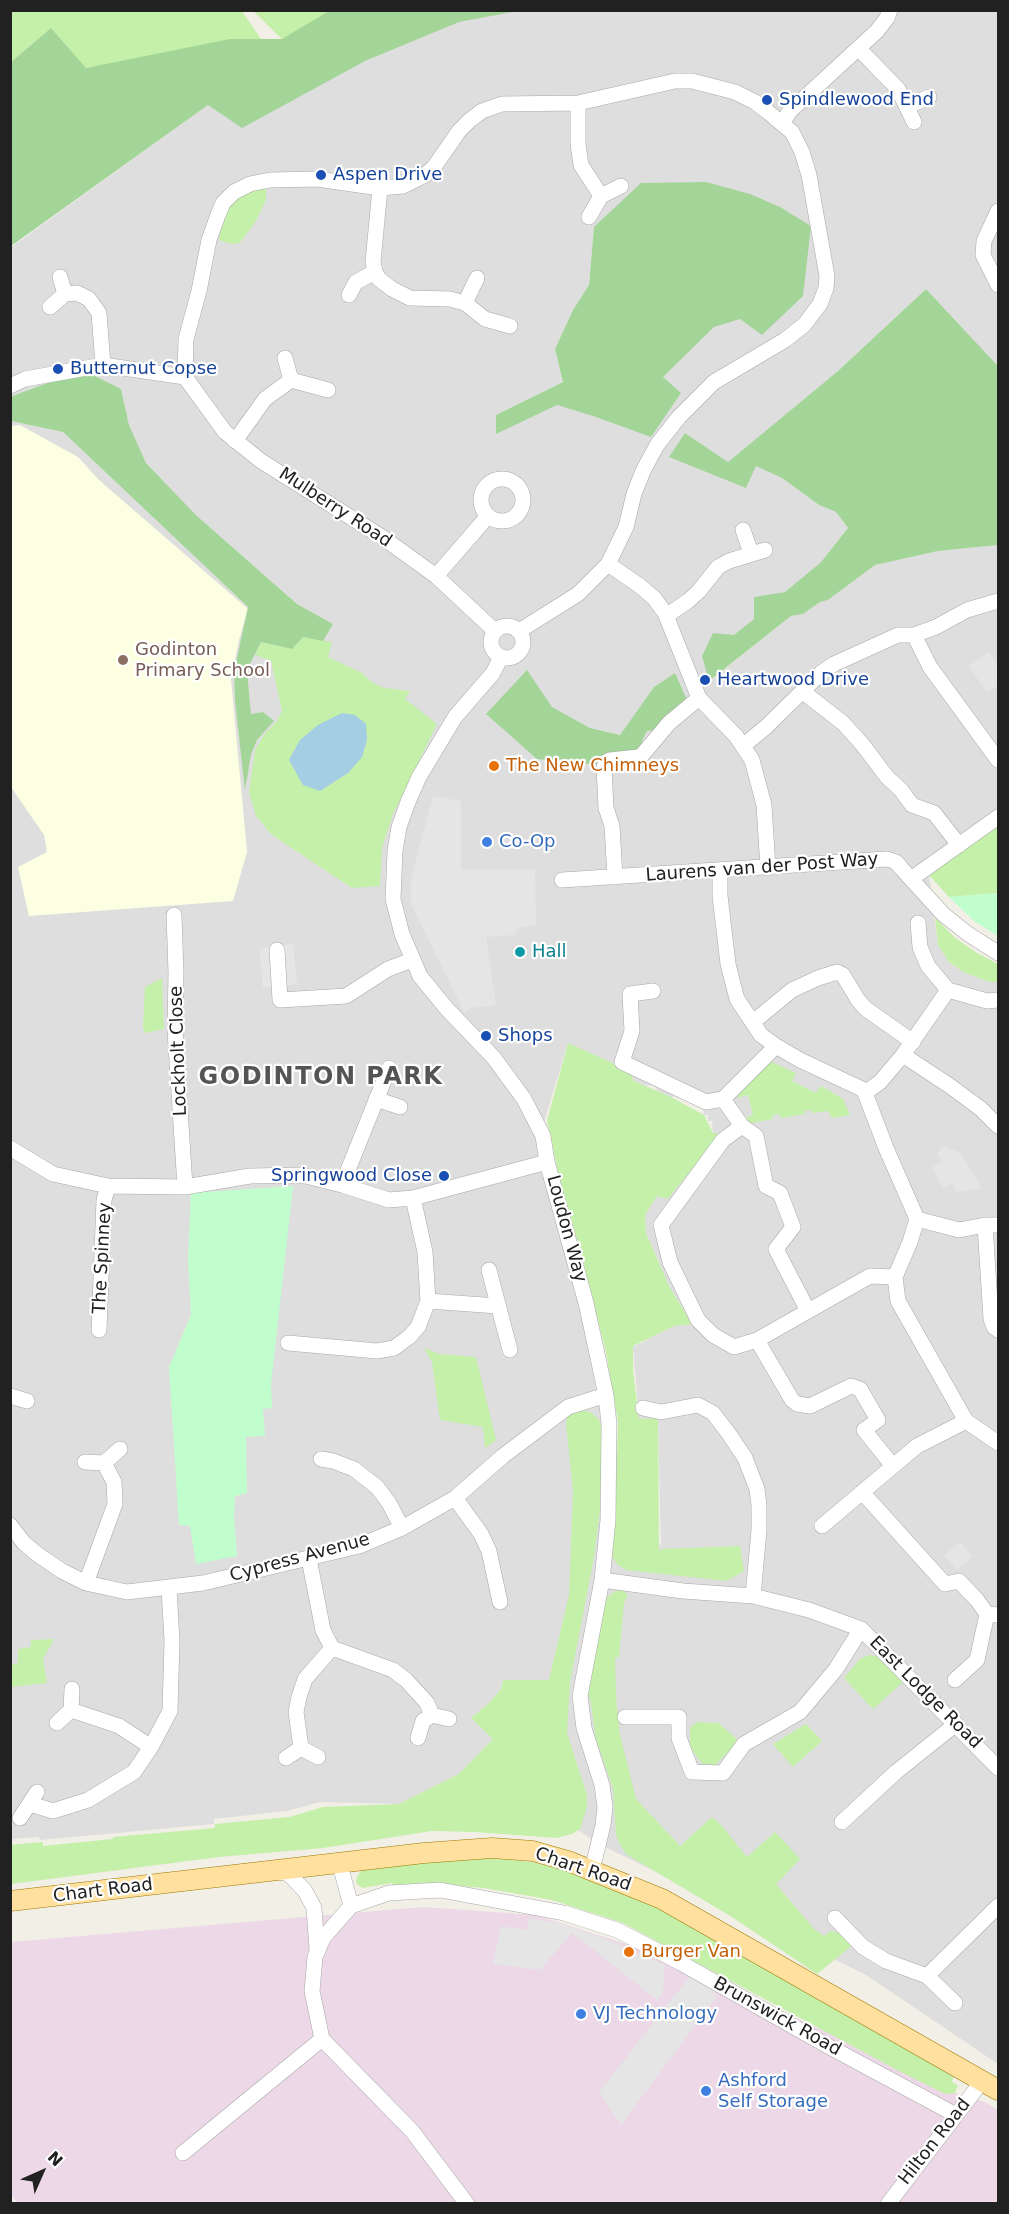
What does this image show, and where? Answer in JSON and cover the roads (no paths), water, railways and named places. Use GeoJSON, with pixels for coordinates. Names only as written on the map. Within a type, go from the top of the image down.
{"type":"FeatureCollection","features":[{"type":"Feature","properties":{"kind":"main road","name":"Chart Road"},"geometry":{"type":"LineString","coordinates":[[10,1901],[339,1861],[424,1853],[505,1848],[550,1855],[662,1899],[991,2085]]}},
{"type":"Feature","properties":{"kind":"street"},"geometry":{"type":"LineString","coordinates":[[782,123],[790,111],[859,50],[882,26],[890,10]]}},
{"type":"Feature","properties":{"kind":"street"},"geometry":{"type":"LineString","coordinates":[[859,50],[898,89],[914,122]]}},
{"type":"Feature","properties":{"kind":"street"},"geometry":{"type":"LineString","coordinates":[[10,386],[25,379],[103,365],[185,377],[186,339],[209,240],[223,203],[250,184],[270,180],[317,179],[380,188],[403,186],[424,175],[444,155],[459,131],[482,111],[502,104],[578,103],[675,81],[692,81],[735,92],[755,102],[792,132],[802,152],[809,175],[827,276],[825,293],[804,325],[776,346],[714,382],[700,394],[657,445],[643,471],[634,494],[626,527],[608,564],[578,594],[519,631],[504,626],[495,631],[491,646],[501,657]]}},
{"type":"Feature","properties":{"kind":"street"},"geometry":{"type":"LineString","coordinates":[[908,106],[929,97]]}},
{"type":"Feature","properties":{"kind":"street"},"geometry":{"type":"LineString","coordinates":[[578,103],[578,144],[581,165],[601,196]]}},
{"type":"Feature","properties":{"kind":"street"},"geometry":{"type":"LineString","coordinates":[[589,217],[601,196],[621,186]]}},
{"type":"Feature","properties":{"kind":"street"},"geometry":{"type":"LineString","coordinates":[[380,188],[373,262],[379,279],[410,298],[450,299],[465,303],[485,319],[510,326]]}},
{"type":"Feature","properties":{"kind":"street"},"geometry":{"type":"LineString","coordinates":[[999,212],[984,242],[983,255],[999,285]]}},
{"type":"Feature","properties":{"kind":"street"},"geometry":{"type":"LineString","coordinates":[[349,295],[356,282],[375,272]]}},
{"type":"Feature","properties":{"kind":"street"},"geometry":{"type":"LineString","coordinates":[[60,277],[65,294]]}},
{"type":"Feature","properties":{"kind":"street"},"geometry":{"type":"LineString","coordinates":[[465,303],[477,278]]}},
{"type":"Feature","properties":{"kind":"street"},"geometry":{"type":"LineString","coordinates":[[50,307],[65,294],[77,293],[89,299],[97,307],[103,365]]}},
{"type":"Feature","properties":{"kind":"street"},"geometry":{"type":"LineString","coordinates":[[285,358],[291,380]]}},
{"type":"Feature","properties":{"kind":"street","name":"Mulberry Road"},"geometry":{"type":"LineString","coordinates":[[185,377],[225,432],[235,441],[261,461],[382,537],[436,576],[495,631]]}},
{"type":"Feature","properties":{"kind":"street"},"geometry":{"type":"LineString","coordinates":[[291,380],[328,390]]}},
{"type":"Feature","properties":{"kind":"street"},"geometry":{"type":"LineString","coordinates":[[235,441],[265,399],[291,380]]}},
{"type":"Feature","properties":{"kind":"street"},"geometry":{"type":"LineString","coordinates":[[436,576],[488,516]]}},
{"type":"Feature","properties":{"kind":"street"},"geometry":{"type":"LineString","coordinates":[[666,616],[688,602],[717,567],[758,552],[744,530]]}},
{"type":"Feature","properties":{"kind":"street"},"geometry":{"type":"LineString","coordinates":[[608,564],[654,598],[666,616],[699,698],[743,746],[754,767],[762,792],[768,868]]}},
{"type":"Feature","properties":{"kind":"street"},"geometry":{"type":"LineString","coordinates":[[743,746],[821,673],[849,656],[898,635],[914,635],[936,627],[968,610],[999,601]]}},
{"type":"Feature","properties":{"kind":"street","name":"Loudon Way"},"geometry":{"type":"LineString","coordinates":[[519,631],[523,641],[520,651],[512,657],[501,657],[493,673],[455,717],[419,777],[399,827],[392,883],[393,899],[402,934],[420,976],[494,1058],[524,1099],[543,1136],[547,1162],[586,1303],[606,1395],[609,1424],[608,1520],[602,1580],[580,1696],[584,1728],[605,1800],[603,1825],[592,1870]]}},
{"type":"Feature","properties":{"kind":"street"},"geometry":{"type":"LineString","coordinates":[[914,635],[930,666],[999,760]]}},
{"type":"Feature","properties":{"kind":"street"},"geometry":{"type":"LineString","coordinates":[[802,690],[843,723],[912,805],[934,813],[959,845]]}},
{"type":"Feature","properties":{"kind":"street"},"geometry":{"type":"LineString","coordinates":[[615,877],[612,826],[606,808],[604,767],[606,762],[639,757],[669,723],[699,698]]}},
{"type":"Feature","properties":{"kind":"street"},"geometry":{"type":"LineString","coordinates":[[911,879],[999,817]]}},
{"type":"Feature","properties":{"kind":"street","name":"Laurens van der Post Way"},"geometry":{"type":"LineString","coordinates":[[562,880],[888,859],[896,862],[943,914],[968,934],[999,953]]}},
{"type":"Feature","properties":{"kind":"street"},"geometry":{"type":"LineString","coordinates":[[720,870],[723,926],[731,982],[743,1010],[761,1035],[776,1046],[862,1089],[865,1093],[916,1219],[910,1242],[895,1277],[898,1301],[966,1421],[999,1443]]}},
{"type":"Feature","properties":{"kind":"street","name":"Lockholt Close"},"geometry":{"type":"LineString","coordinates":[[174,915],[175,1030],[185,1187]]}},
{"type":"Feature","properties":{"kind":"street"},"geometry":{"type":"LineString","coordinates":[[918,923],[920,947],[928,966],[948,990],[987,1001],[999,1000]]}},
{"type":"Feature","properties":{"kind":"street"},"geometry":{"type":"LineString","coordinates":[[277,950],[280,1000],[346,996],[388,969],[412,960]]}},
{"type":"Feature","properties":{"kind":"street"},"geometry":{"type":"LineString","coordinates":[[753,1022],[792,990],[837,972],[843,975],[866,1009],[913,1042]]}},
{"type":"Feature","properties":{"kind":"street"},"geometry":{"type":"LineString","coordinates":[[865,1093],[880,1082],[903,1055],[948,990]]}},
{"type":"Feature","properties":{"kind":"street"},"geometry":{"type":"LineString","coordinates":[[653,991],[630,994],[632,1030],[622,1062],[706,1102],[723,1099],[776,1046]]}},
{"type":"Feature","properties":{"kind":"street"},"geometry":{"type":"LineString","coordinates":[[903,1055],[958,1092],[999,1126]]}},
{"type":"Feature","properties":{"kind":"street"},"geometry":{"type":"LineString","coordinates":[[342,1185],[389,1068]]}},
{"type":"Feature","properties":{"kind":"street"},"geometry":{"type":"LineString","coordinates":[[376,1099],[400,1107]]}},
{"type":"Feature","properties":{"kind":"street"},"geometry":{"type":"LineString","coordinates":[[723,1099],[742,1126],[756,1136],[766,1186],[780,1193],[793,1227],[776,1249],[808,1311]]}},
{"type":"Feature","properties":{"kind":"street"},"geometry":{"type":"LineString","coordinates":[[742,1126],[723,1140],[661,1225],[670,1262],[698,1320],[713,1335],[734,1347],[757,1340],[870,1276],[895,1277]]}},
{"type":"Feature","properties":{"kind":"street"},"geometry":{"type":"LineString","coordinates":[[11,1151],[53,1174],[108,1186],[185,1187],[250,1176],[302,1175],[389,1200],[413,1198],[547,1162]]}},
{"type":"Feature","properties":{"kind":"street","name":"The Spinney"},"geometry":{"type":"LineString","coordinates":[[99,1330],[104,1200],[108,1186]]}},
{"type":"Feature","properties":{"kind":"street"},"geometry":{"type":"LineString","coordinates":[[288,1343],[377,1351],[403,1344],[418,1327],[428,1301],[425,1252],[413,1198]]}},
{"type":"Feature","properties":{"kind":"street"},"geometry":{"type":"LineString","coordinates":[[916,1219],[958,1230],[992,1225],[991,1319],[994,1327],[999,1330]]}},
{"type":"Feature","properties":{"kind":"street"},"geometry":{"type":"LineString","coordinates":[[489,1270],[510,1350]]}},
{"type":"Feature","properties":{"kind":"street"},"geometry":{"type":"LineString","coordinates":[[428,1301],[498,1306]]}},
{"type":"Feature","properties":{"kind":"street"},"geometry":{"type":"LineString","coordinates":[[757,1340],[792,1400],[797,1404],[810,1406],[851,1386],[860,1389],[878,1420],[864,1430],[893,1466]]}},
{"type":"Feature","properties":{"kind":"street","name":"Cypress Avenue"},"geometry":{"type":"LineString","coordinates":[[10,1525],[36,1554],[86,1583],[127,1592],[203,1583],[359,1546],[402,1528],[455,1498],[503,1456],[568,1407],[606,1395]]}},
{"type":"Feature","properties":{"kind":"street"},"geometry":{"type":"LineString","coordinates":[[10,1396],[27,1401]]}},
{"type":"Feature","properties":{"kind":"street"},"geometry":{"type":"LineString","coordinates":[[643,1408],[661,1412],[698,1405],[712,1413],[745,1458],[757,1489],[759,1505],[753,1596]]}},
{"type":"Feature","properties":{"kind":"street"},"geometry":{"type":"LineString","coordinates":[[822,1526],[917,1446],[966,1421]]}},
{"type":"Feature","properties":{"kind":"street"},"geometry":{"type":"LineString","coordinates":[[86,1462],[105,1463],[120,1449]]}},
{"type":"Feature","properties":{"kind":"street"},"geometry":{"type":"LineString","coordinates":[[321,1459],[333,1461],[354,1470],[376,1487],[389,1503],[402,1528]]}},
{"type":"Feature","properties":{"kind":"street"},"geometry":{"type":"LineString","coordinates":[[86,1583],[115,1504],[114,1482],[105,1463]]}},
{"type":"Feature","properties":{"kind":"street"},"geometry":{"type":"LineString","coordinates":[[862,1492],[945,1584],[959,1581],[993,1614],[977,1660],[955,1680]]}},
{"type":"Feature","properties":{"kind":"street"},"geometry":{"type":"LineString","coordinates":[[455,1498],[481,1534],[489,1551],[500,1602]]}},
{"type":"Feature","properties":{"kind":"street"},"geometry":{"type":"LineString","coordinates":[[309,1559],[323,1630],[332,1648],[393,1670],[406,1680],[427,1703],[432,1715]]}},
{"type":"Feature","properties":{"kind":"street","name":"East Lodge Road"},"geometry":{"type":"LineString","coordinates":[[602,1580],[683,1591],[753,1596],[809,1610],[861,1629],[999,1768]]}},
{"type":"Feature","properties":{"kind":"street"},"geometry":{"type":"LineString","coordinates":[[20,1818],[33,1798],[53,1811],[88,1800],[134,1772],[151,1747],[170,1711],[172,1641],[169,1588]]}},
{"type":"Feature","properties":{"kind":"street"},"geometry":{"type":"LineString","coordinates":[[625,1717],[679,1717],[679,1738],[692,1772],[723,1773],[744,1744],[800,1712],[836,1669],[861,1629]]}},
{"type":"Feature","properties":{"kind":"street"},"geometry":{"type":"LineString","coordinates":[[301,1748],[296,1712],[299,1697],[305,1679],[332,1648]]}},
{"type":"Feature","properties":{"kind":"street"},"geometry":{"type":"LineString","coordinates":[[57,1723],[71,1710],[72,1689]]}},
{"type":"Feature","properties":{"kind":"street"},"geometry":{"type":"LineString","coordinates":[[71,1710],[119,1726],[151,1747]]}},
{"type":"Feature","properties":{"kind":"street"},"geometry":{"type":"LineString","coordinates":[[418,1738],[423,1721],[432,1715],[449,1719]]}},
{"type":"Feature","properties":{"kind":"street"},"geometry":{"type":"LineString","coordinates":[[842,1822],[896,1772],[956,1724]]}},
{"type":"Feature","properties":{"kind":"street"},"geometry":{"type":"LineString","coordinates":[[301,1748],[318,1757]]}},
{"type":"Feature","properties":{"kind":"street"},"geometry":{"type":"LineString","coordinates":[[286,1758],[301,1748]]}},
{"type":"Feature","properties":{"kind":"street"},"geometry":{"type":"LineString","coordinates":[[317,1952],[323,1938],[351,1906],[339,1861]]}},
{"type":"Feature","properties":{"kind":"street"},"geometry":{"type":"LineString","coordinates":[[275,1870],[289,1874],[305,1891],[314,1908],[317,1952],[312,1991],[322,2038],[412,2131],[467,2204]]}},
{"type":"Feature","properties":{"kind":"street","name":"Brunswick Road"},"geometry":{"type":"LineString","coordinates":[[351,1906],[389,1893],[440,1890],[564,1913],[617,1930],[956,2115]]}},
{"type":"Feature","properties":{"kind":"street"},"geometry":{"type":"LineString","coordinates":[[927,1976],[999,1906]]}},
{"type":"Feature","properties":{"kind":"street"},"geometry":{"type":"LineString","coordinates":[[835,1918],[863,1947],[886,1961],[927,1976],[956,2002]]}},
{"type":"Feature","properties":{"kind":"street"},"geometry":{"type":"LineString","coordinates":[[183,2153],[322,2038]]}},
{"type":"Feature","properties":{"kind":"street","name":"Hilton Road"},"geometry":{"type":"LineString","coordinates":[[888,2204],[956,2115],[991,2085]]}},
{"type":"Feature","properties":{"kind":"water"},"geometry":{"type":"Polygon","coordinates":[[[342,713],[355,715],[366,724],[367,740],[362,757],[348,773],[320,791],[303,785],[289,760],[300,740],[318,725],[342,713]]]}},
{"type":"Feature","properties":{"kind":"place","name":"Spindlewood End"},"geometry":{"type":"Point","coordinates":[767,100]}},
{"type":"Feature","properties":{"kind":"place","name":"Aspen Drive"},"geometry":{"type":"Point","coordinates":[321,175]}},
{"type":"Feature","properties":{"kind":"place","name":"Butternut Copse"},"geometry":{"type":"Point","coordinates":[58,369]}},
{"type":"Feature","properties":{"kind":"place","name":"Godinton Primary School"},"geometry":{"type":"Point","coordinates":[123,660]}},
{"type":"Feature","properties":{"kind":"place","name":"Heartwood Drive"},"geometry":{"type":"Point","coordinates":[705,680]}},
{"type":"Feature","properties":{"kind":"place","name":"The New Chimneys"},"geometry":{"type":"Point","coordinates":[494,766]}},
{"type":"Feature","properties":{"kind":"place","name":"Co-Op"},"geometry":{"type":"Point","coordinates":[487,842]}},
{"type":"Feature","properties":{"kind":"place","name":"Hall"},"geometry":{"type":"Point","coordinates":[520,952]}},
{"type":"Feature","properties":{"kind":"place","name":"Shops"},"geometry":{"type":"Point","coordinates":[486,1036]}},
{"type":"Feature","properties":{"kind":"place","name":"Springwood Close"},"geometry":{"type":"Point","coordinates":[444,1176]}},
{"type":"Feature","properties":{"kind":"place","name":"Burger Van"},"geometry":{"type":"Point","coordinates":[629,1952]}},
{"type":"Feature","properties":{"kind":"place","name":"VJ Technology"},"geometry":{"type":"Point","coordinates":[581,2014]}},
{"type":"Feature","properties":{"kind":"place","name":"Ashford Self Storage"},"geometry":{"type":"Point","coordinates":[706,2091]}},
{"type":"Feature","properties":{"kind":"district","name":"GODINTON PARK"},"geometry":{"type":"Point","coordinates":[321,1078]}}]}
